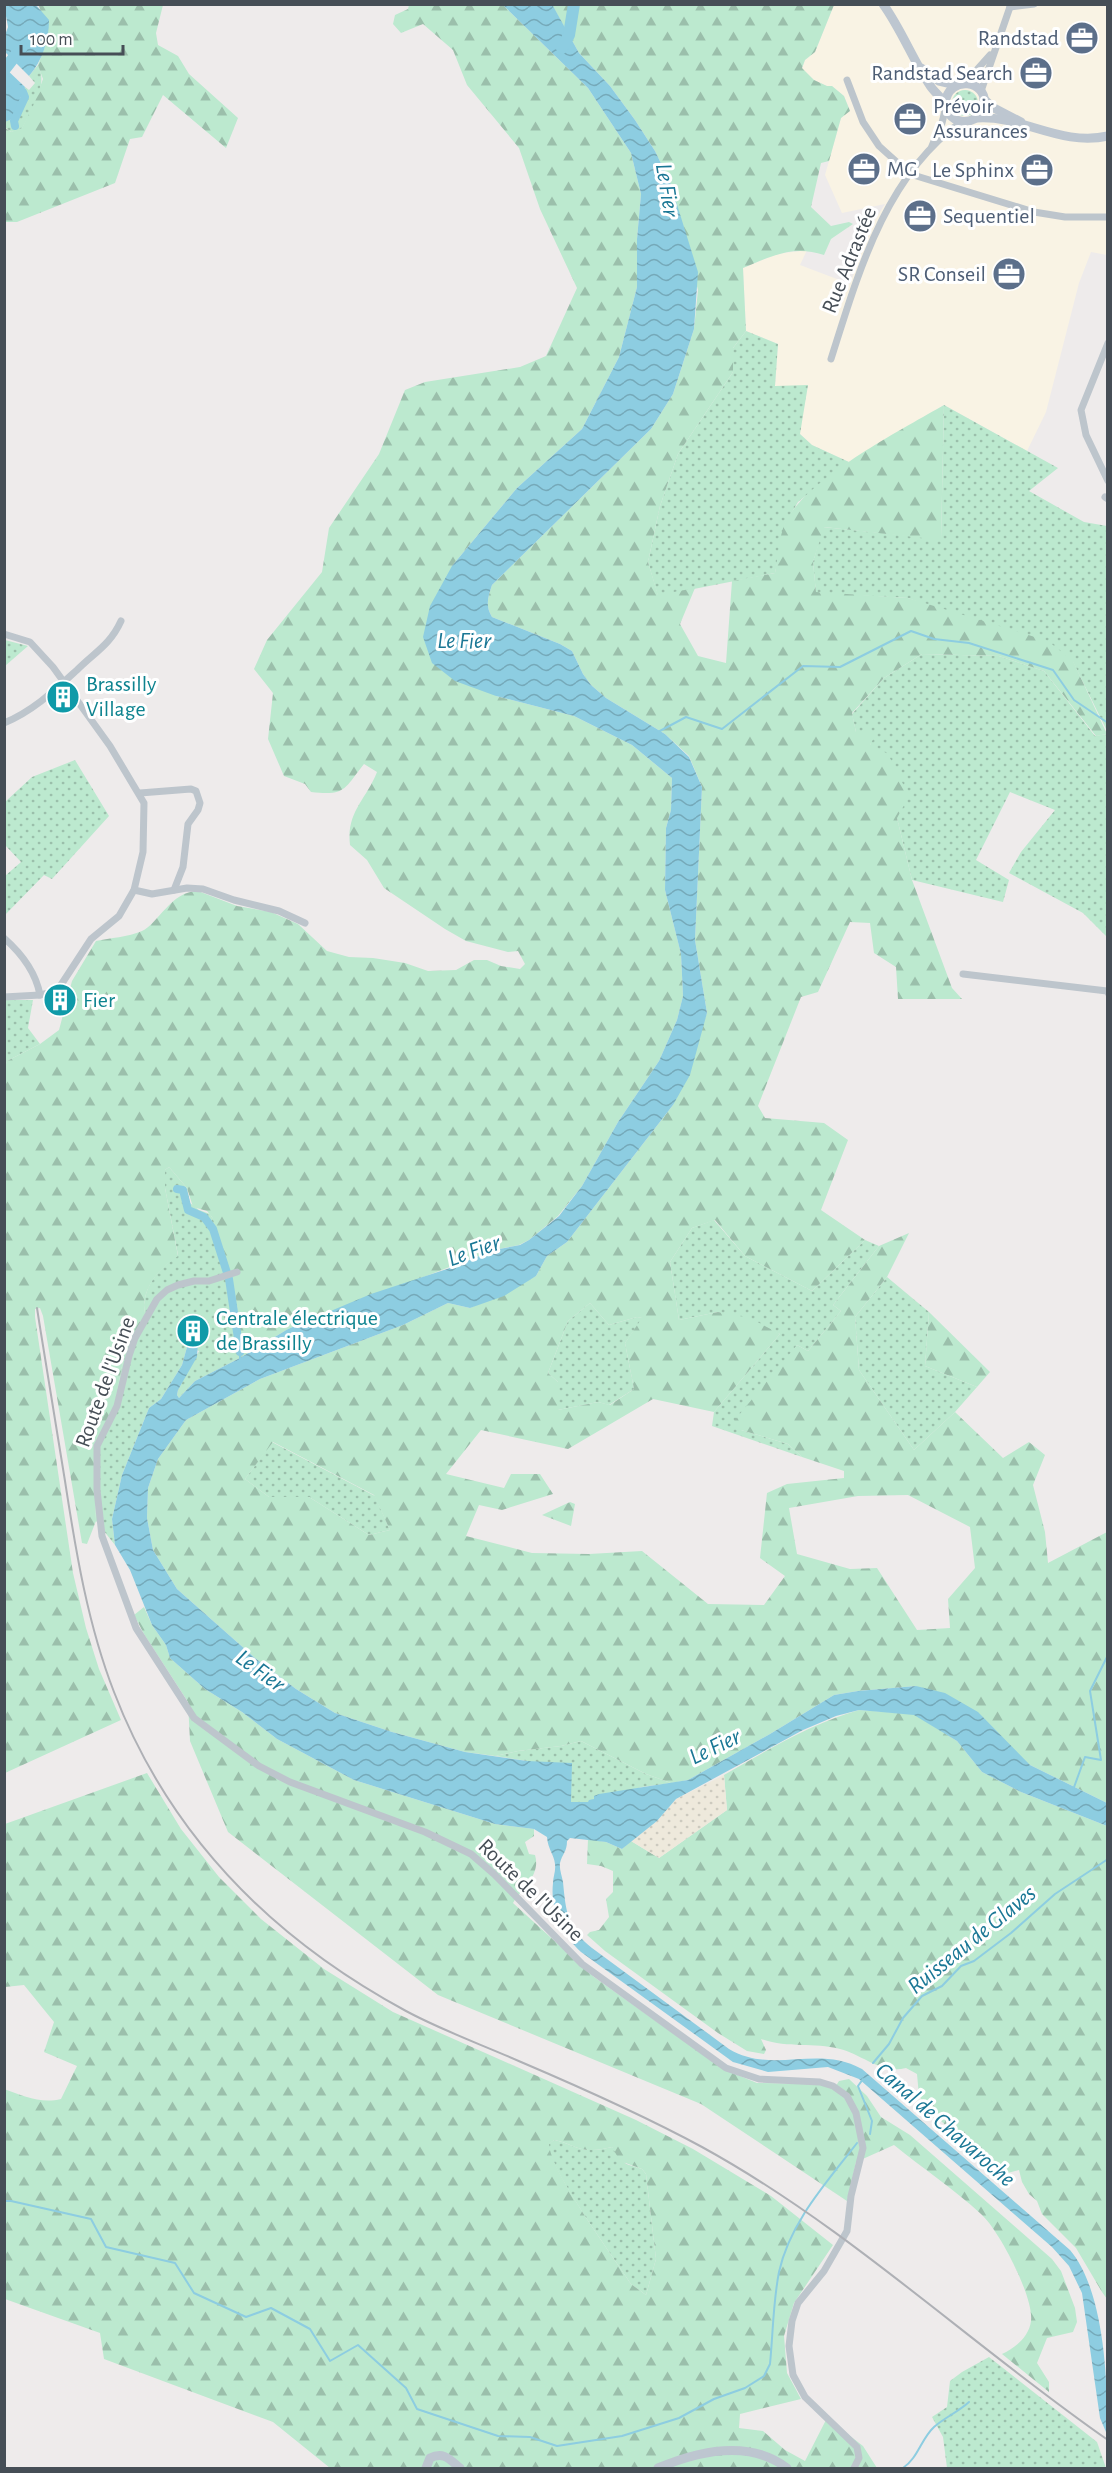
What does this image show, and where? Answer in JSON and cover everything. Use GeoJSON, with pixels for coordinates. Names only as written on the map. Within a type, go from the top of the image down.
{"type":"FeatureCollection","features":[{"type":"Feature","properties":{"kind":"street"},"geometry":{"type":"LineString","coordinates":[[883,4],[928,84],[946,105],[953,118],[961,122],[969,122],[985,117],[1028,126],[1068,138],[1086,139],[1107,136]]}},
{"type":"Feature","properties":{"kind":"street"},"geometry":{"type":"LineString","coordinates":[[977,118],[982,112],[982,95],[992,53],[1010,6],[1034,4]]}},
{"type":"Feature","properties":{"kind":"street"},"geometry":{"type":"LineString","coordinates":[[946,105],[946,96],[992,53]]}},
{"type":"Feature","properties":{"kind":"street"},"geometry":{"type":"LineString","coordinates":[[919,66],[939,81],[974,85],[992,106],[1028,126]]}},
{"type":"Feature","properties":{"kind":"street"},"geometry":{"type":"LineString","coordinates":[[847,80],[863,122],[879,146],[910,174],[1034,212],[1065,218],[1107,217]]}},
{"type":"Feature","properties":{"kind":"street","name":"Rue Adrastée"},"geometry":{"type":"LineString","coordinates":[[930,152],[942,123],[946,105]]}},
{"type":"Feature","properties":{"kind":"street","name":"Rue Adrastée"},"geometry":{"type":"LineString","coordinates":[[831,359],[849,303],[879,224],[910,174],[949,130],[961,122]]}},
{"type":"Feature","properties":{"kind":"street"},"geometry":{"type":"LineString","coordinates":[[1107,343],[1081,410],[1086,435],[1107,481]]}},
{"type":"Feature","properties":{"kind":"street"},"geometry":{"type":"LineString","coordinates":[[4,723],[30,710],[65,682],[110,641],[121,621]]}},
{"type":"Feature","properties":{"kind":"street"},"geometry":{"type":"LineString","coordinates":[[4,634],[30,642],[65,682],[140,793],[144,807],[143,852],[134,890],[119,916],[91,939],[59,990],[40,996],[4,996]]}},
{"type":"Feature","properties":{"kind":"street"},"geometry":{"type":"LineString","coordinates":[[140,793],[191,789],[199,795],[198,810],[186,830],[183,867],[174,890]]}},
{"type":"Feature","properties":{"kind":"street"},"geometry":{"type":"LineString","coordinates":[[134,890],[152,894],[193,887],[204,889],[234,900],[282,912],[305,923]]}},
{"type":"Feature","properties":{"kind":"street"},"geometry":{"type":"LineString","coordinates":[[4,938],[17,950],[32,972],[40,996]]}},
{"type":"Feature","properties":{"kind":"street"},"geometry":{"type":"LineString","coordinates":[[963,974],[1107,991],[1107,993]]}},
{"type":"Feature","properties":{"kind":"street","name":"Route de l'Usine"},"geometry":{"type":"LineString","coordinates":[[231,1274],[178,1285],[166,1290],[157,1299],[135,1338],[117,1406],[97,1446],[97,1490],[102,1536],[136,1628],[194,1718],[259,1766],[290,1782],[425,1832],[471,1854],[494,1874],[582,1964],[726,2068],[759,2079],[820,2082],[833,2086],[848,2096],[856,2113],[863,2148],[851,2196],[847,2231],[824,2271],[798,2303],[792,2321],[789,2346],[793,2375],[805,2397],[857,2447],[859,2458],[855,2469]]}},
{"type":"Feature","properties":{"kind":"street"},"geometry":{"type":"LineString","coordinates":[[658,2469],[678,2460],[730,2449],[766,2456],[787,2469]]}},
{"type":"Feature","properties":{"kind":"street"},"geometry":{"type":"LineString","coordinates":[[426,2469],[430,2458],[439,2455],[448,2458],[460,2469]]}},
{"type":"Feature","properties":{"kind":"shaded area"},"geometry":{"type":"Polygon","coordinates":[[[834,5],[1107,5],[1107,255],[1091,252],[1079,283],[1046,412],[1027,451],[944,405],[849,462],[812,445],[799,433],[808,386],[775,386],[778,344],[746,331],[743,268],[777,254],[807,250],[800,265],[850,284],[870,228],[885,204],[842,213],[825,175],[841,118],[850,110],[844,96],[832,86],[814,80],[802,69],[805,60],[815,52],[834,5]]]}},
{"type":"Feature","properties":{"kind":"green space"},"geometry":{"type":"Polygon","coordinates":[[[36,4],[163,5],[156,33],[158,45],[178,56],[189,74],[238,118],[226,148],[163,95],[142,137],[130,139],[115,183],[17,222],[5,222],[4,127],[11,132],[22,128],[43,79],[38,65],[49,36],[39,6],[36,4]]]}},
{"type":"Feature","properties":{"kind":"green space"},"geometry":{"type":"Polygon","coordinates":[[[409,5],[503,5],[588,88],[631,153],[641,194],[637,239],[637,287],[619,357],[582,429],[517,488],[452,566],[496,696],[574,716],[632,745],[672,778],[671,810],[666,828],[665,890],[681,954],[683,996],[677,1020],[659,1061],[618,1122],[582,1186],[558,1216],[529,1240],[519,1245],[494,1250],[288,1329],[240,1358],[239,1322],[234,1286],[212,1217],[207,1211],[193,1207],[187,1188],[169,1167],[165,1170],[165,1188],[178,1256],[160,1271],[151,1283],[144,1305],[146,1324],[142,1330],[131,1335],[126,1345],[115,1403],[94,1470],[96,1521],[87,1544],[82,1543],[43,1316],[40,1308],[35,1309],[73,1573],[86,1628],[99,1669],[121,1720],[5,1773],[4,1070],[7,1061],[40,1044],[59,1030],[72,981],[96,941],[142,931],[180,896],[188,892],[198,891],[237,906],[271,912],[298,924],[327,951],[349,957],[405,963],[428,971],[456,970],[474,960],[487,960],[501,966],[520,969],[525,964],[518,951],[508,952],[466,941],[384,888],[367,860],[350,845],[354,815],[377,772],[364,764],[348,785],[331,793],[311,792],[305,784],[284,776],[268,739],[273,693],[254,669],[267,640],[322,572],[329,528],[379,454],[405,390],[425,382],[520,367],[546,356],[577,288],[540,209],[519,148],[467,85],[453,50],[423,24],[401,33],[393,24],[395,15],[408,9],[409,5]]]}},
{"type":"Feature","properties":{"kind":"green space"},"geometry":{"type":"Polygon","coordinates":[[[552,5],[834,5],[815,52],[805,60],[802,68],[814,80],[832,86],[844,96],[850,111],[841,118],[829,161],[821,163],[811,207],[831,226],[849,222],[853,224],[831,239],[824,255],[802,251],[783,253],[743,268],[746,331],[733,348],[733,372],[678,454],[660,506],[648,562],[658,595],[695,588],[680,624],[698,656],[726,663],[732,581],[775,573],[783,529],[796,506],[833,473],[856,457],[944,405],[941,540],[824,527],[813,562],[816,592],[908,598],[1048,641],[1073,661],[1107,734],[1096,736],[1044,671],[999,656],[922,654],[884,678],[852,713],[856,732],[879,731],[870,744],[888,754],[909,796],[897,818],[912,880],[952,988],[962,999],[898,999],[896,967],[874,953],[870,923],[850,922],[818,992],[801,997],[758,1106],[765,1118],[824,1123],[848,1140],[821,1210],[865,1240],[812,1291],[745,1256],[715,1220],[692,1228],[670,1262],[679,1320],[718,1312],[750,1318],[780,1334],[714,1412],[653,1399],[568,1449],[481,1430],[446,1474],[504,1488],[511,1474],[540,1474],[553,1494],[502,1510],[479,1505],[466,1536],[532,1553],[589,1554],[642,1551],[708,1604],[764,1605],[785,1576],[760,1558],[767,1493],[787,1484],[844,1478],[844,1471],[802,1457],[788,1444],[741,1430],[734,1421],[797,1345],[808,1351],[841,1311],[833,1305],[879,1246],[909,1233],[887,1277],[855,1317],[859,1370],[914,1450],[955,1412],[1003,1458],[1029,1442],[1045,1455],[1033,1485],[1045,1532],[1048,1563],[1107,1532],[1107,1803],[1030,1765],[916,1686],[834,1695],[688,1780],[671,1783],[646,1774],[581,1741],[495,1756],[465,1752],[392,1732],[335,1713],[296,1689],[255,1658],[177,1589],[153,1550],[147,1518],[148,1488],[158,1459],[186,1420],[260,1379],[403,1325],[448,1303],[470,1308],[536,1276],[547,1256],[567,1242],[673,1105],[707,1013],[695,940],[702,787],[689,756],[665,734],[606,698],[591,685],[572,651],[492,617],[488,605],[492,585],[651,429],[673,394],[694,329],[698,290],[670,182],[655,151],[635,120],[610,86],[579,53],[552,5]],[[590,1303],[568,1321],[548,1373],[558,1382],[558,1410],[598,1402],[610,1405],[634,1389],[625,1343],[642,1318],[637,1317],[609,1325],[590,1303]],[[273,1442],[245,1479],[269,1497],[309,1497],[369,1535],[390,1530],[374,1495],[273,1442]],[[908,1495],[858,1496],[789,1508],[797,1554],[850,1569],[877,1568],[917,1630],[950,1628],[948,1599],[975,1568],[970,1527],[908,1495]]]}},
{"type":"Feature","properties":{"kind":"green space"},"geometry":{"type":"Polygon","coordinates":[[[38,65],[41,81],[34,106],[22,129],[11,132],[5,127],[4,122],[12,119],[25,87],[29,90],[35,83],[29,76],[38,65]]]}},
{"type":"Feature","properties":{"kind":"green space"},"geometry":{"type":"Polygon","coordinates":[[[965,90],[974,94],[978,103],[974,112],[965,116],[956,112],[952,103],[956,94],[965,90]]]}},
{"type":"Feature","properties":{"kind":"green space"},"geometry":{"type":"Polygon","coordinates":[[[746,331],[778,344],[775,386],[808,385],[800,434],[812,445],[849,462],[798,502],[785,524],[775,573],[658,596],[648,562],[660,506],[678,454],[733,372],[733,348],[746,331]]]}},
{"type":"Feature","properties":{"kind":"green space"},"geometry":{"type":"Polygon","coordinates":[[[944,405],[1058,468],[1029,491],[1084,522],[1107,526],[1107,731],[1073,662],[908,598],[816,593],[813,562],[823,527],[941,539],[944,405]]]}},
{"type":"Feature","properties":{"kind":"green space"},"geometry":{"type":"Polygon","coordinates":[[[4,640],[28,646],[5,666],[4,640]]]}},
{"type":"Feature","properties":{"kind":"green space"},"geometry":{"type":"Polygon","coordinates":[[[922,654],[999,656],[1044,671],[1095,736],[1107,734],[1107,937],[1083,913],[1009,873],[1021,852],[1055,810],[1010,792],[976,860],[1009,880],[1003,902],[912,880],[897,818],[870,743],[856,732],[852,714],[884,678],[922,654]]]}},
{"type":"Feature","properties":{"kind":"green space"},"geometry":{"type":"Polygon","coordinates":[[[75,760],[109,816],[52,879],[44,875],[5,915],[5,876],[21,862],[5,845],[5,802],[32,777],[75,760]]]}},
{"type":"Feature","properties":{"kind":"green space"},"geometry":{"type":"Polygon","coordinates":[[[5,1000],[33,1000],[28,1028],[40,1044],[7,1061],[5,1070],[5,1000]]]}},
{"type":"Feature","properties":{"kind":"green space"},"geometry":{"type":"Polygon","coordinates":[[[169,1167],[187,1188],[190,1203],[210,1214],[224,1244],[234,1283],[240,1324],[240,1358],[195,1381],[179,1398],[178,1390],[199,1351],[187,1347],[182,1365],[161,1399],[149,1408],[122,1475],[112,1519],[115,1545],[96,1521],[94,1470],[100,1432],[115,1403],[126,1345],[131,1335],[142,1330],[146,1324],[145,1296],[160,1270],[178,1255],[165,1188],[165,1170],[169,1167]]]}},
{"type":"Feature","properties":{"kind":"green space"},"geometry":{"type":"Polygon","coordinates":[[[714,1220],[745,1256],[812,1291],[865,1240],[879,1246],[833,1305],[841,1311],[808,1351],[797,1345],[741,1430],[788,1444],[802,1457],[712,1426],[714,1412],[780,1334],[718,1312],[679,1320],[670,1262],[692,1228],[714,1220]]]}},
{"type":"Feature","properties":{"kind":"green space"},"geometry":{"type":"Polygon","coordinates":[[[887,1277],[929,1312],[925,1366],[977,1387],[955,1412],[914,1450],[859,1370],[855,1317],[887,1277]]]}},
{"type":"Feature","properties":{"kind":"green space"},"geometry":{"type":"Polygon","coordinates":[[[590,1303],[609,1325],[637,1317],[643,1318],[625,1343],[634,1389],[609,1405],[598,1402],[558,1410],[558,1382],[548,1373],[568,1321],[590,1303]]]}},
{"type":"Feature","properties":{"kind":"green space"},"geometry":{"type":"Polygon","coordinates":[[[929,1312],[990,1372],[977,1387],[925,1366],[929,1312]]]}},
{"type":"Feature","properties":{"kind":"green space"},"geometry":{"type":"Polygon","coordinates":[[[272,1442],[375,1496],[390,1530],[369,1535],[309,1497],[269,1497],[245,1479],[272,1442]]]}},
{"type":"Feature","properties":{"kind":"green space"},"geometry":{"type":"Polygon","coordinates":[[[570,1502],[575,1504],[571,1526],[542,1515],[570,1502]]]}},
{"type":"Feature","properties":{"kind":"green space"},"geometry":{"type":"Polygon","coordinates":[[[144,1607],[152,1625],[166,1645],[170,1658],[205,1689],[242,1712],[277,1739],[354,1780],[495,1824],[534,1829],[534,1836],[525,1842],[529,1854],[535,1855],[536,1869],[513,1903],[594,1977],[723,2069],[757,2083],[818,2084],[834,2089],[839,2081],[849,2079],[867,2096],[881,2117],[910,2135],[1052,2259],[1061,2271],[1075,2308],[1077,2322],[1073,2332],[1047,2338],[1037,2363],[1049,2382],[1049,2392],[1002,2354],[1021,2341],[1031,2321],[1027,2296],[1014,2264],[997,2234],[971,2205],[894,2145],[856,2162],[847,2201],[701,2104],[438,1995],[228,1832],[190,1741],[188,1702],[134,1615],[144,1607]]]}},
{"type":"Feature","properties":{"kind":"green space"},"geometry":{"type":"Polygon","coordinates":[[[859,1710],[914,1714],[957,1741],[982,1772],[1021,1792],[1107,1826],[1107,2299],[1076,2248],[1042,2214],[1037,2201],[1029,2194],[1022,2182],[1019,2170],[1000,2175],[929,2110],[919,2096],[917,2074],[906,2068],[880,2066],[830,2047],[781,2044],[761,2039],[766,2050],[764,2054],[747,2051],[718,2033],[605,1951],[587,1935],[599,1930],[609,1917],[606,1899],[613,1892],[613,1871],[587,1864],[588,1839],[606,1842],[622,1849],[631,1841],[659,1858],[727,1810],[724,1775],[806,1730],[859,1710]]]}},
{"type":"Feature","properties":{"kind":"green space"},"geometry":{"type":"Polygon","coordinates":[[[581,1741],[646,1774],[671,1783],[642,1787],[589,1802],[570,1802],[527,1761],[495,1756],[581,1741]]]}},
{"type":"Feature","properties":{"kind":"green space"},"geometry":{"type":"Polygon","coordinates":[[[147,1773],[181,1829],[219,1877],[261,1919],[324,1969],[393,2012],[636,2120],[693,2149],[771,2196],[833,2245],[794,2303],[784,2336],[787,2373],[801,2399],[740,2414],[739,2428],[763,2431],[785,2450],[805,2461],[827,2418],[863,2446],[877,2468],[330,2468],[273,2422],[104,2359],[100,2333],[5,2299],[4,2089],[39,2100],[61,2099],[77,2066],[44,2052],[54,2022],[24,1985],[5,1987],[5,1824],[147,1773]],[[554,2140],[549,2144],[552,2157],[571,2193],[631,2284],[646,2295],[656,2259],[646,2174],[642,2169],[620,2161],[612,2147],[587,2150],[554,2140]]]}},
{"type":"Feature","properties":{"kind":"green space"},"geometry":{"type":"Polygon","coordinates":[[[554,2140],[587,2150],[612,2147],[626,2164],[642,2169],[646,2174],[656,2259],[646,2295],[631,2284],[570,2193],[551,2157],[548,2144],[554,2140]]]}},
{"type":"Feature","properties":{"kind":"green space"},"geometry":{"type":"Polygon","coordinates":[[[989,2357],[1097,2442],[1106,2468],[947,2468],[943,2437],[932,2417],[947,2407],[950,2381],[989,2357]]]}},
{"type":"Feature","properties":{"kind":"sand"},"geometry":{"type":"Polygon","coordinates":[[[724,1775],[727,1810],[659,1858],[631,1841],[657,1821],[676,1799],[724,1775]]]}},
{"type":"Feature","properties":{"kind":"water"},"geometry":{"type":"Polygon","coordinates":[[[4,5],[36,5],[49,20],[44,50],[29,76],[5,52],[5,35],[8,27],[4,5]]]}},
{"type":"Feature","properties":{"kind":"water","name":"Le Fier"},"geometry":{"type":"Polygon","coordinates":[[[503,5],[553,6],[579,53],[610,86],[655,151],[670,182],[698,272],[694,329],[673,394],[651,429],[492,585],[488,605],[492,617],[572,651],[591,685],[606,698],[665,734],[689,757],[702,787],[695,940],[707,1013],[690,1075],[673,1105],[567,1242],[547,1256],[536,1276],[504,1296],[470,1308],[448,1303],[403,1325],[260,1379],[186,1420],[158,1459],[148,1488],[147,1518],[153,1550],[177,1589],[255,1658],[296,1689],[335,1713],[392,1732],[465,1752],[527,1761],[572,1763],[571,1802],[588,1802],[599,1794],[688,1780],[834,1695],[916,1686],[945,1693],[978,1712],[1030,1765],[1107,1803],[1107,1826],[1021,1792],[982,1772],[957,1741],[914,1715],[859,1710],[836,1716],[803,1730],[676,1799],[657,1821],[622,1849],[606,1842],[570,1838],[560,1865],[569,1919],[577,1933],[592,1948],[729,2049],[762,2060],[828,2059],[845,2062],[862,2069],[1070,2250],[1081,2267],[1090,2288],[1102,2336],[1107,2410],[1106,2432],[1100,2418],[1082,2293],[1069,2266],[1052,2247],[859,2079],[828,2067],[768,2072],[733,2062],[581,1952],[563,1929],[553,1903],[555,1864],[547,1837],[534,1829],[495,1824],[354,1780],[277,1739],[242,1712],[205,1689],[170,1658],[166,1645],[152,1625],[130,1570],[115,1545],[112,1519],[122,1475],[149,1408],[161,1399],[182,1365],[186,1344],[198,1342],[197,1357],[178,1390],[179,1398],[195,1381],[240,1358],[288,1329],[371,1294],[447,1269],[494,1250],[520,1245],[529,1240],[559,1216],[582,1186],[618,1122],[659,1061],[677,1020],[683,996],[681,954],[665,890],[666,828],[671,810],[672,778],[632,745],[574,716],[496,696],[455,681],[432,663],[423,637],[430,606],[452,566],[517,488],[582,429],[619,357],[637,287],[637,239],[641,194],[631,153],[588,88],[503,5]]]}},
{"type":"Feature","properties":{"kind":"water"},"geometry":{"type":"Polygon","coordinates":[[[4,67],[25,87],[12,119],[5,122],[4,67]]]}},
{"type":"Feature","properties":{"kind":"waterway"},"geometry":{"type":"LineString","coordinates":[[562,48],[569,35],[574,4]]}},
{"type":"Feature","properties":{"kind":"waterway","name":"Le Fier"},"geometry":{"type":"LineString","coordinates":[[4,70],[22,47]]}},
{"type":"Feature","properties":{"kind":"waterway"},"geometry":{"type":"LineString","coordinates":[[4,78],[23,92],[25,97],[14,121],[15,126]]}},
{"type":"Feature","properties":{"kind":"waterway"},"geometry":{"type":"LineString","coordinates":[[658,732],[686,717],[722,729],[803,666],[840,667],[911,631],[934,639],[969,643],[1053,670],[1074,700],[1108,723]]}},
{"type":"Feature","properties":{"kind":"waterway"},"geometry":{"type":"LineString","coordinates":[[177,1189],[183,1190],[188,1210],[204,1217],[213,1229],[229,1279],[240,1352]]}},
{"type":"Feature","properties":{"kind":"waterway"},"geometry":{"type":"LineString","coordinates":[[240,1352],[240,1361]]}},
{"type":"Feature","properties":{"kind":"waterway"},"geometry":{"type":"LineString","coordinates":[[1073,1790],[1085,1757],[1101,1760],[1090,1691],[1108,1655]]}},
{"type":"Feature","properties":{"kind":"waterway","name":"Ruisseau de Glaves"},"geometry":{"type":"LineString","coordinates":[[873,2063],[889,2044],[903,2018],[922,1996],[942,1986],[961,1966],[974,1961],[1011,1933],[1055,1894],[1108,1859]]}},
{"type":"Feature","properties":{"kind":"waterway","name":"Ruisseau de Glaves"},"geometry":{"type":"LineString","coordinates":[[863,2079],[858,2086],[872,2121],[870,2134]]}},
{"type":"Feature","properties":{"kind":"waterway","name":"Ruisseau de Glaves"},"geometry":{"type":"LineString","coordinates":[[4,2201],[91,2219],[106,2247],[175,2263],[194,2293],[246,2317],[271,2308],[310,2329],[330,2361],[358,2345],[406,2388],[417,2409],[498,2436],[530,2437],[557,2446],[622,2436],[679,2418],[714,2399],[745,2388],[764,2376],[770,2364],[775,2295],[784,2254],[811,2203],[857,2143]]}},
{"type":"Feature","properties":{"kind":"waterway"},"geometry":{"type":"LineString","coordinates":[[903,2468],[934,2427],[969,2402]]}},
{"type":"Feature","properties":{"kind":"railway"},"geometry":{"type":"LineString","coordinates":[[37,1308],[78,1562],[105,1667],[137,1744],[164,1792],[195,1837],[231,1878],[270,1916],[312,1951],[406,2011],[635,2113],[702,2147],[756,2179],[808,2213],[858,2250],[1108,2440]]}},
{"type":"Feature","properties":{"kind":"place","name":"Randstad"},"geometry":{"type":"Point","coordinates":[1082,38]}},
{"type":"Feature","properties":{"kind":"place","name":"Randstad Search"},"geometry":{"type":"Point","coordinates":[1036,73]}},
{"type":"Feature","properties":{"kind":"place","name":"Prévoir Assurances"},"geometry":{"type":"Point","coordinates":[910,119]}},
{"type":"Feature","properties":{"kind":"place","name":"MG"},"geometry":{"type":"Point","coordinates":[864,169]}},
{"type":"Feature","properties":{"kind":"place","name":"Le Sphinx"},"geometry":{"type":"Point","coordinates":[1037,170]}},
{"type":"Feature","properties":{"kind":"place","name":"Sequentiel"},"geometry":{"type":"Point","coordinates":[920,216]}},
{"type":"Feature","properties":{"kind":"place","name":"SR Conseil"},"geometry":{"type":"Point","coordinates":[1009,274]}},
{"type":"Feature","properties":{"kind":"place","name":"Brassilly Village"},"geometry":{"type":"Point","coordinates":[63,697]}},
{"type":"Feature","properties":{"kind":"place","name":"Fier"},"geometry":{"type":"Point","coordinates":[60,1000]}},
{"type":"Feature","properties":{"kind":"place","name":"Centrale électrique de Brassilly"},"geometry":{"type":"Point","coordinates":[193,1331]}},
{"type":"Feature","properties":{"kind":"water label","name":"Canal de Chavaroche"},"geometry":{"type":"Point","coordinates":[945,2125]}}]}
